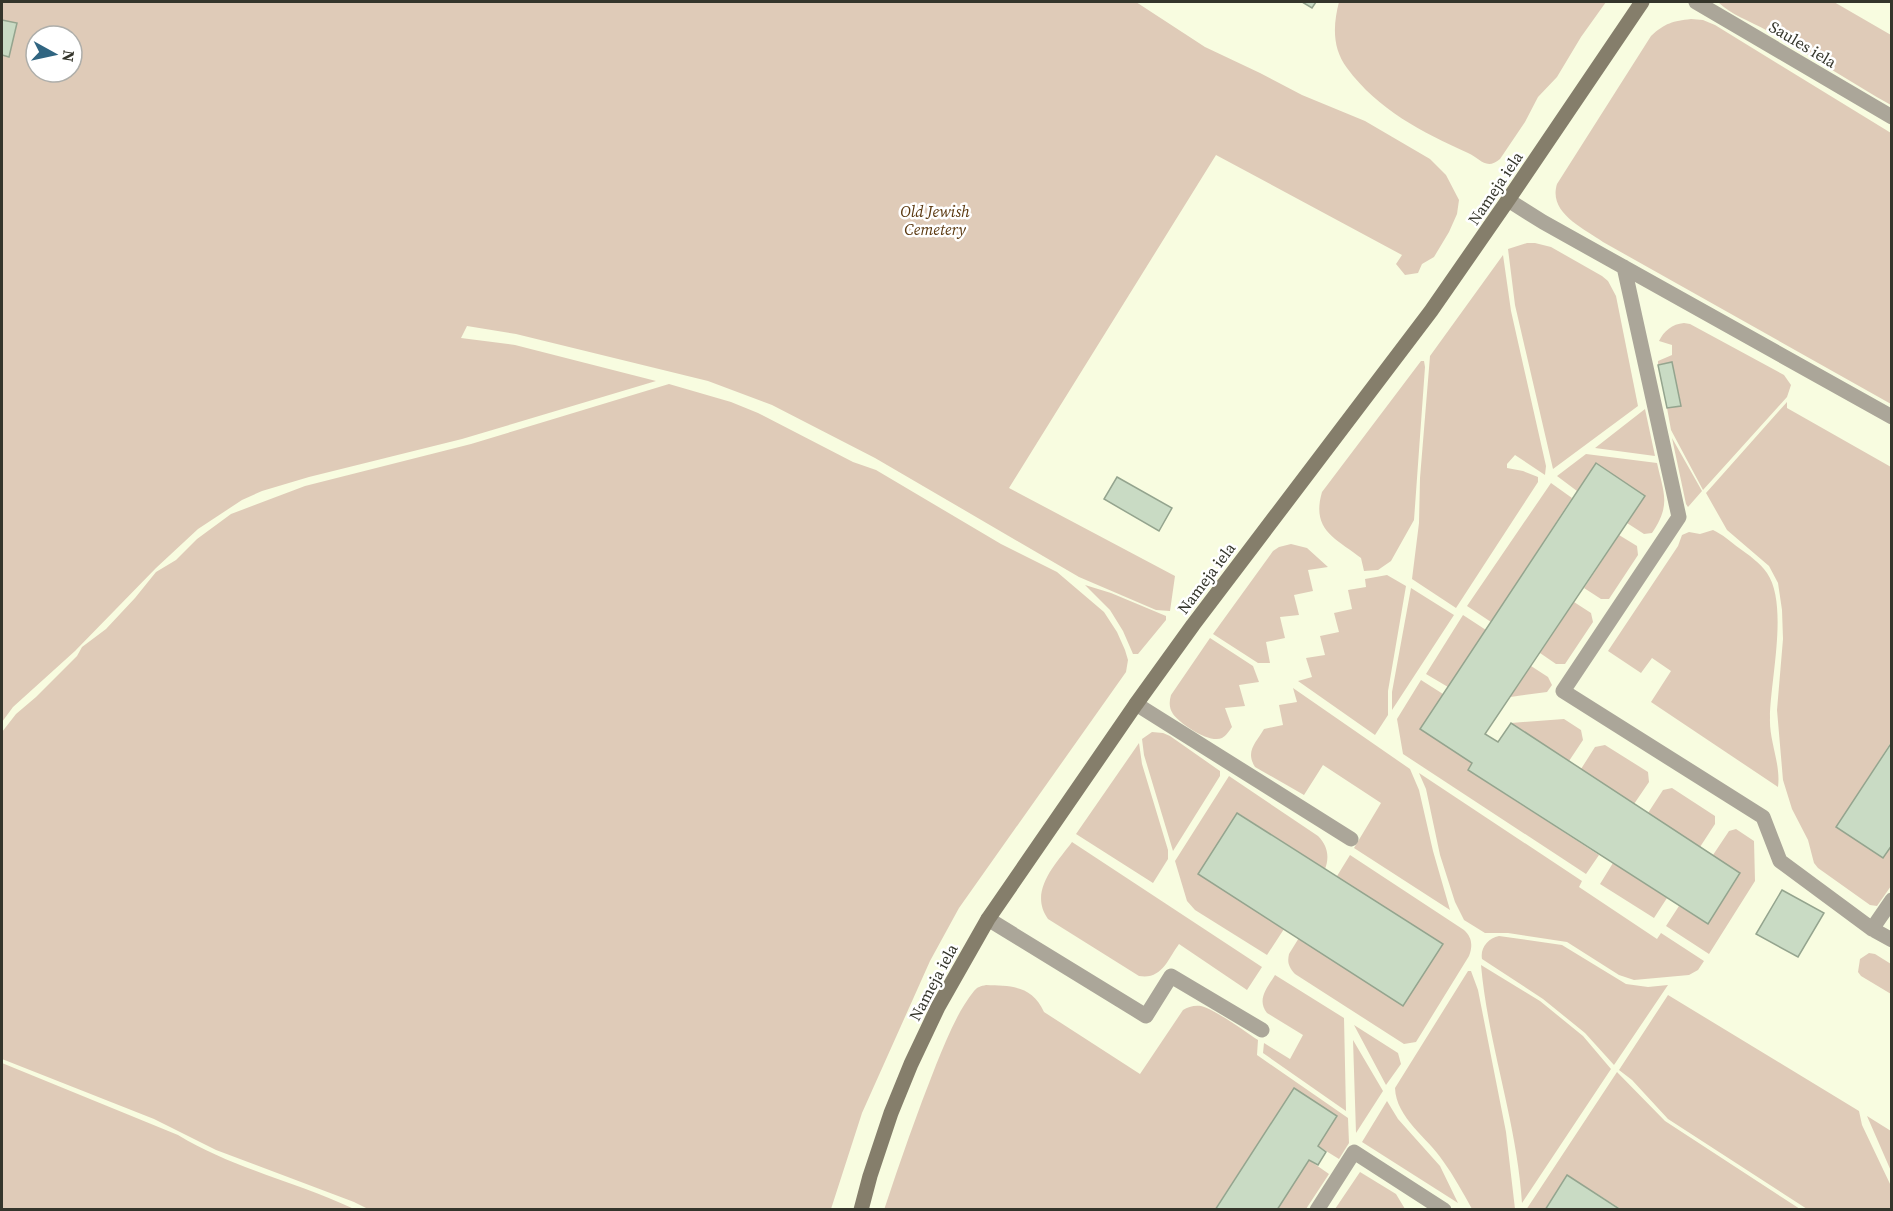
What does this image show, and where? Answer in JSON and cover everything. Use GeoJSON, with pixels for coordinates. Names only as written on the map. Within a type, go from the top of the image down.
{"type":"FeatureCollection","features":[{"type":"Feature","properties":{"kind":"street","name":"Nameja iela"},"geometry":{"type":"LineString","coordinates":[[861,1209],[888,1124],[911,1064],[938,1008],[988,919],[1193,625],[1431,310],[1642,2]]}},
{"type":"Feature","properties":{"kind":"street","name":"Saules iela"},"geometry":{"type":"LineString","coordinates":[[1696,2],[1892,117]]}},
{"type":"Feature","properties":{"kind":"street"},"geometry":{"type":"LineString","coordinates":[[1508,200],[1892,417]]}},
{"type":"Feature","properties":{"kind":"street"},"geometry":{"type":"LineString","coordinates":[[1624,267],[1679,517],[1563,691],[1763,817],[1780,861],[1872,929],[1892,940]]}},
{"type":"Feature","properties":{"kind":"street"},"geometry":{"type":"LineString","coordinates":[[1136,704],[1351,839]]}},
{"type":"Feature","properties":{"kind":"street"},"geometry":{"type":"LineString","coordinates":[[1872,929],[1892,900]]}},
{"type":"Feature","properties":{"kind":"street"},"geometry":{"type":"LineString","coordinates":[[988,919],[1146,1016],[1171,976],[1262,1030]]}},
{"type":"Feature","properties":{"kind":"street"},"geometry":{"type":"LineString","coordinates":[[1317,1209],[1354,1152],[1444,1209]]}},
{"type":"Feature","properties":{"kind":"green space","name":"Old Jewish Cemetery"},"geometry":{"type":"Polygon","coordinates":[[[2,2],[1136,2],[1205,47],[1302,95],[1365,121],[1430,159],[1446,175],[1459,200],[1457,214],[1434,257],[1422,264],[1418,273],[1405,275],[1396,264],[1402,255],[1216,155],[1009,488],[1175,576],[1170,611],[1156,610],[1079,577],[875,458],[772,405],[708,381],[516,334],[467,326],[461,338],[515,345],[656,381],[462,439],[309,477],[262,491],[242,500],[198,529],[156,568],[75,651],[13,707],[2,722],[2,2]]]}},
{"type":"Feature","properties":{"kind":"green space"},"geometry":{"type":"Polygon","coordinates":[[[1339,2],[1606,2],[1557,77],[1538,97],[1525,122],[1500,159],[1487,164],[1402,118],[1359,83],[1342,60],[1336,44],[1335,28],[1339,2]]]}},
{"type":"Feature","properties":{"kind":"green space"},"geometry":{"type":"Polygon","coordinates":[[[1718,2],[1834,2],[1891,35],[1891,105],[1782,39],[1723,7],[1718,2]]]}},
{"type":"Feature","properties":{"kind":"green space"},"geometry":{"type":"Polygon","coordinates":[[[1691,19],[1703,20],[1715,25],[1891,133],[1891,404],[1603,242],[1569,219],[1562,211],[1556,194],[1557,184],[1651,36],[1670,23],[1691,19]]]}},
{"type":"Feature","properties":{"kind":"green space"},"geometry":{"type":"Polygon","coordinates":[[[1527,243],[1551,247],[1608,281],[1616,296],[1638,406],[1553,469],[1515,305],[1508,249],[1527,243]]]}},
{"type":"Feature","properties":{"kind":"green space"},"geometry":{"type":"Polygon","coordinates":[[[1503,255],[1511,311],[1546,466],[1545,475],[1515,455],[1507,464],[1507,468],[1538,477],[1538,482],[1456,608],[1412,579],[1419,523],[1420,478],[1430,356],[1503,255]]]}},
{"type":"Feature","properties":{"kind":"green space"},"geometry":{"type":"Polygon","coordinates":[[[1690,324],[1784,375],[1791,385],[1787,397],[1703,490],[1671,430],[1667,408],[1681,405],[1672,362],[1658,365],[1658,361],[1672,355],[1672,345],[1659,341],[1661,337],[1672,326],[1690,324]]]}},
{"type":"Feature","properties":{"kind":"green space"},"geometry":{"type":"Polygon","coordinates":[[[1421,361],[1424,361],[1425,367],[1414,520],[1391,561],[1378,570],[1364,571],[1361,558],[1334,538],[1323,524],[1319,505],[1322,492],[1421,361]]]}},
{"type":"Feature","properties":{"kind":"green space"},"geometry":{"type":"Polygon","coordinates":[[[669,384],[731,402],[758,413],[853,462],[876,470],[1001,544],[1057,572],[1104,612],[1117,632],[1128,660],[1126,672],[959,908],[930,961],[862,1113],[831,1209],[368,1209],[216,1150],[154,1119],[2,1059],[2,732],[16,714],[77,656],[82,647],[106,629],[156,572],[176,560],[197,539],[231,514],[305,486],[471,444],[669,384]]]}},
{"type":"Feature","properties":{"kind":"green space"},"geometry":{"type":"Polygon","coordinates":[[[1787,402],[1787,408],[1891,467],[1891,742],[1837,827],[1891,845],[1891,886],[1877,906],[1870,905],[1814,863],[1808,840],[1792,809],[1783,780],[1777,710],[1783,639],[1778,583],[1769,566],[1727,530],[1706,493],[1787,402]]]}},
{"type":"Feature","properties":{"kind":"green space"},"geometry":{"type":"Polygon","coordinates":[[[1645,409],[1655,456],[1595,448],[1645,409]]]}},
{"type":"Feature","properties":{"kind":"green space"},"geometry":{"type":"Polygon","coordinates":[[[1672,438],[1702,491],[1688,507],[1686,504],[1672,438]]]}},
{"type":"Feature","properties":{"kind":"green space"},"geometry":{"type":"Polygon","coordinates":[[[1586,454],[1657,463],[1664,491],[1664,507],[1652,533],[1644,534],[1627,523],[1645,496],[1596,463],[1577,491],[1557,476],[1586,454]]]}},
{"type":"Feature","properties":{"kind":"green space"},"geometry":{"type":"Polygon","coordinates":[[[1551,483],[1572,498],[1491,622],[1467,606],[1551,483]]]}},
{"type":"Feature","properties":{"kind":"green space"},"geometry":{"type":"Polygon","coordinates":[[[1713,530],[1758,563],[1767,573],[1773,587],[1778,623],[1770,727],[1778,770],[1778,787],[1651,702],[1671,671],[1652,658],[1641,673],[1608,651],[1678,546],[1682,535],[1689,532],[1700,534],[1713,530]]]}},
{"type":"Feature","properties":{"kind":"green space"},"geometry":{"type":"Polygon","coordinates":[[[1619,535],[1637,546],[1638,555],[1609,599],[1601,599],[1584,588],[1619,535]]]}},
{"type":"Feature","properties":{"kind":"green space"},"geometry":{"type":"Polygon","coordinates":[[[1291,544],[1307,548],[1328,567],[1308,570],[1313,591],[1294,595],[1299,615],[1280,617],[1285,638],[1266,642],[1270,663],[1258,663],[1213,634],[1273,551],[1291,544]]]}},
{"type":"Feature","properties":{"kind":"green space"},"geometry":{"type":"Polygon","coordinates":[[[1387,575],[1406,586],[1388,691],[1388,715],[1375,735],[1298,681],[1312,677],[1306,658],[1325,655],[1320,636],[1339,632],[1334,613],[1352,609],[1348,590],[1366,587],[1365,579],[1387,575]]]}},
{"type":"Feature","properties":{"kind":"green space"},"geometry":{"type":"Polygon","coordinates":[[[1085,585],[1111,593],[1166,616],[1166,620],[1138,654],[1133,654],[1110,610],[1085,585]]]}},
{"type":"Feature","properties":{"kind":"green space"},"geometry":{"type":"Polygon","coordinates":[[[1411,588],[1454,615],[1392,710],[1392,692],[1411,588]]]}},
{"type":"Feature","properties":{"kind":"green space"},"geometry":{"type":"Polygon","coordinates":[[[1574,602],[1591,613],[1593,622],[1565,664],[1556,664],[1540,653],[1574,602]]]}},
{"type":"Feature","properties":{"kind":"green space"},"geometry":{"type":"Polygon","coordinates":[[[1463,615],[1486,630],[1448,687],[1426,674],[1463,615]]]}},
{"type":"Feature","properties":{"kind":"green space"},"geometry":{"type":"Polygon","coordinates":[[[1210,638],[1253,666],[1259,682],[1239,685],[1245,706],[1225,708],[1232,727],[1223,737],[1217,739],[1203,736],[1188,728],[1173,714],[1170,705],[1171,695],[1210,638]]]}},
{"type":"Feature","properties":{"kind":"green space"},"geometry":{"type":"Polygon","coordinates":[[[1531,666],[1548,677],[1552,685],[1547,692],[1510,697],[1531,666]]]}},
{"type":"Feature","properties":{"kind":"green space"},"geometry":{"type":"Polygon","coordinates":[[[1421,680],[1443,694],[1420,729],[1472,763],[1468,770],[1599,855],[1586,874],[1403,754],[1397,719],[1421,680]]]}},
{"type":"Feature","properties":{"kind":"green space"},"geometry":{"type":"Polygon","coordinates":[[[1293,688],[1410,769],[1419,790],[1450,910],[1354,848],[1381,803],[1323,765],[1304,795],[1255,767],[1251,756],[1253,747],[1264,729],[1283,725],[1279,705],[1297,702],[1293,688]]]}},
{"type":"Feature","properties":{"kind":"green space"},"geometry":{"type":"Polygon","coordinates":[[[1564,719],[1581,730],[1583,740],[1569,761],[1511,723],[1564,719]]]}},
{"type":"Feature","properties":{"kind":"green space"},"geometry":{"type":"Polygon","coordinates":[[[1152,732],[1170,736],[1220,771],[1220,776],[1173,851],[1144,755],[1142,739],[1152,732]]]}},
{"type":"Feature","properties":{"kind":"green space"},"geometry":{"type":"Polygon","coordinates":[[[1139,743],[1142,764],[1168,850],[1168,859],[1153,883],[1076,834],[1139,743]]]}},
{"type":"Feature","properties":{"kind":"green space"},"geometry":{"type":"Polygon","coordinates":[[[1605,745],[1648,772],[1649,782],[1634,804],[1581,769],[1595,747],[1605,745]]]}},
{"type":"Feature","properties":{"kind":"green space"},"geometry":{"type":"Polygon","coordinates":[[[1419,773],[1582,881],[1579,887],[1657,939],[1661,933],[1704,961],[1698,970],[1689,975],[1634,980],[1619,975],[1567,942],[1508,933],[1485,933],[1464,920],[1455,902],[1440,855],[1426,789],[1419,773]]]}},
{"type":"Feature","properties":{"kind":"green space"},"geometry":{"type":"Polygon","coordinates":[[[1229,776],[1318,836],[1327,851],[1325,869],[1238,813],[1199,874],[1284,929],[1267,955],[1195,910],[1187,901],[1175,861],[1229,776]]]}},
{"type":"Feature","properties":{"kind":"green space"},"geometry":{"type":"Polygon","coordinates":[[[1672,788],[1715,816],[1715,824],[1700,847],[1648,813],[1663,790],[1672,788]]]}},
{"type":"Feature","properties":{"kind":"green space"},"geometry":{"type":"Polygon","coordinates":[[[1736,829],[1754,841],[1755,881],[1709,954],[1666,926],[1679,906],[1708,924],[1740,874],[1713,855],[1729,831],[1736,829]]]}},
{"type":"Feature","properties":{"kind":"green space"},"geometry":{"type":"Polygon","coordinates":[[[1072,842],[1262,967],[1247,990],[1179,944],[1159,972],[1139,976],[1048,919],[1041,898],[1046,878],[1072,842]]]}},
{"type":"Feature","properties":{"kind":"green space"},"geometry":{"type":"Polygon","coordinates":[[[1350,855],[1464,930],[1470,939],[1469,956],[1416,1042],[1404,1044],[1295,974],[1289,965],[1289,954],[1350,855]]]}},
{"type":"Feature","properties":{"kind":"green space"},"geometry":{"type":"Polygon","coordinates":[[[1613,863],[1667,898],[1654,918],[1600,884],[1613,863]]]}},
{"type":"Feature","properties":{"kind":"green space"},"geometry":{"type":"Polygon","coordinates":[[[1499,936],[1562,945],[1626,984],[1648,987],[1668,985],[1614,1065],[1585,1033],[1543,999],[1482,959],[1482,951],[1486,944],[1499,936]]]}},
{"type":"Feature","properties":{"kind":"green space"},"geometry":{"type":"Polygon","coordinates":[[[1869,953],[1891,964],[1891,994],[1858,972],[1860,959],[1869,953]]]}},
{"type":"Feature","properties":{"kind":"green space"},"geometry":{"type":"Polygon","coordinates":[[[1481,965],[1540,1001],[1583,1036],[1611,1069],[1522,1203],[1514,1143],[1490,1025],[1481,965]]]}},
{"type":"Feature","properties":{"kind":"green space"},"geometry":{"type":"Polygon","coordinates":[[[1468,971],[1471,971],[1478,990],[1506,1132],[1515,1209],[1472,1209],[1437,1152],[1407,1118],[1397,1099],[1395,1088],[1468,971]]]}},
{"type":"Feature","properties":{"kind":"green space"},"geometry":{"type":"Polygon","coordinates":[[[1275,975],[1344,1018],[1346,1111],[1263,1053],[1264,1043],[1290,1059],[1303,1035],[1267,1013],[1264,1008],[1264,993],[1275,975]]]}},
{"type":"Feature","properties":{"kind":"green space"},"geometry":{"type":"Polygon","coordinates":[[[986,985],[1012,987],[1027,992],[1039,1003],[1044,1012],[1140,1074],[1183,1010],[1196,1006],[1207,1008],[1258,1040],[1257,1055],[1348,1118],[1349,1143],[1339,1159],[1318,1146],[1337,1116],[1294,1088],[1215,1209],[884,1210],[915,1119],[957,1017],[976,989],[986,985]]]}},
{"type":"Feature","properties":{"kind":"green space"},"geometry":{"type":"Polygon","coordinates":[[[1668,995],[1859,1111],[1862,1125],[1891,1186],[1891,1209],[1807,1209],[1668,1119],[1632,1080],[1619,1070],[1668,995]]]}},
{"type":"Feature","properties":{"kind":"green space"},"geometry":{"type":"Polygon","coordinates":[[[1354,1025],[1398,1053],[1401,1064],[1386,1085],[1354,1025]]]}},
{"type":"Feature","properties":{"kind":"green space"},"geometry":{"type":"Polygon","coordinates":[[[1353,1040],[1383,1091],[1356,1133],[1353,1040]]]}},
{"type":"Feature","properties":{"kind":"green space"},"geometry":{"type":"Polygon","coordinates":[[[2,1063],[178,1135],[220,1157],[354,1209],[2,1209],[2,1063]]]}},
{"type":"Feature","properties":{"kind":"green space"},"geometry":{"type":"Polygon","coordinates":[[[1617,1072],[1665,1121],[1800,1209],[1621,1209],[1567,1175],[1545,1209],[1526,1210],[1617,1072]]]}},
{"type":"Feature","properties":{"kind":"green space"},"geometry":{"type":"Polygon","coordinates":[[[1387,1101],[1398,1119],[1440,1166],[1458,1203],[1362,1142],[1387,1101]]]}},
{"type":"Feature","properties":{"kind":"green space"},"geometry":{"type":"Polygon","coordinates":[[[1867,1116],[1891,1131],[1891,1171],[1867,1116]]]}},
{"type":"Feature","properties":{"kind":"green space"},"geometry":{"type":"Polygon","coordinates":[[[1309,1160],[1329,1174],[1306,1209],[1277,1210],[1309,1160]]]}},
{"type":"Feature","properties":{"kind":"green space"},"geometry":{"type":"Polygon","coordinates":[[[1360,1172],[1396,1194],[1405,1209],[1335,1209],[1360,1172]]]}},
{"type":"Feature","properties":{"kind":"building"},"geometry":{"type":"Polygon","coordinates":[[[1302,2],[1316,2],[1312,8],[1302,2]]]}},
{"type":"Feature","properties":{"kind":"building"},"geometry":{"type":"Polygon","coordinates":[[[2,20],[17,23],[9,57],[2,55],[2,20]]]}},
{"type":"Feature","properties":{"kind":"building"},"geometry":{"type":"Polygon","coordinates":[[[1672,362],[1681,406],[1667,408],[1658,365],[1672,362]]]}},
{"type":"Feature","properties":{"kind":"building"},"geometry":{"type":"Polygon","coordinates":[[[1596,463],[1645,496],[1485,734],[1498,742],[1511,723],[1740,873],[1708,924],[1468,770],[1472,763],[1420,729],[1596,463]]]}},
{"type":"Feature","properties":{"kind":"building"},"geometry":{"type":"Polygon","coordinates":[[[1117,477],[1172,508],[1159,531],[1104,499],[1117,477]]]}},
{"type":"Feature","properties":{"kind":"building"},"geometry":{"type":"Polygon","coordinates":[[[1892,742],[1892,845],[1883,858],[1836,827],[1892,742]]]}},
{"type":"Feature","properties":{"kind":"building"},"geometry":{"type":"Polygon","coordinates":[[[1237,813],[1443,944],[1403,1006],[1198,874],[1237,813]]]}},
{"type":"Feature","properties":{"kind":"building"},"geometry":{"type":"Polygon","coordinates":[[[1782,890],[1824,913],[1798,957],[1756,934],[1782,890]]]}},
{"type":"Feature","properties":{"kind":"building"},"geometry":{"type":"Polygon","coordinates":[[[1294,1088],[1337,1116],[1318,1146],[1326,1152],[1318,1165],[1309,1160],[1277,1210],[1215,1210],[1294,1088]]]}},
{"type":"Feature","properties":{"kind":"building"},"geometry":{"type":"Polygon","coordinates":[[[1567,1175],[1621,1210],[1545,1210],[1567,1175]]]}}]}
